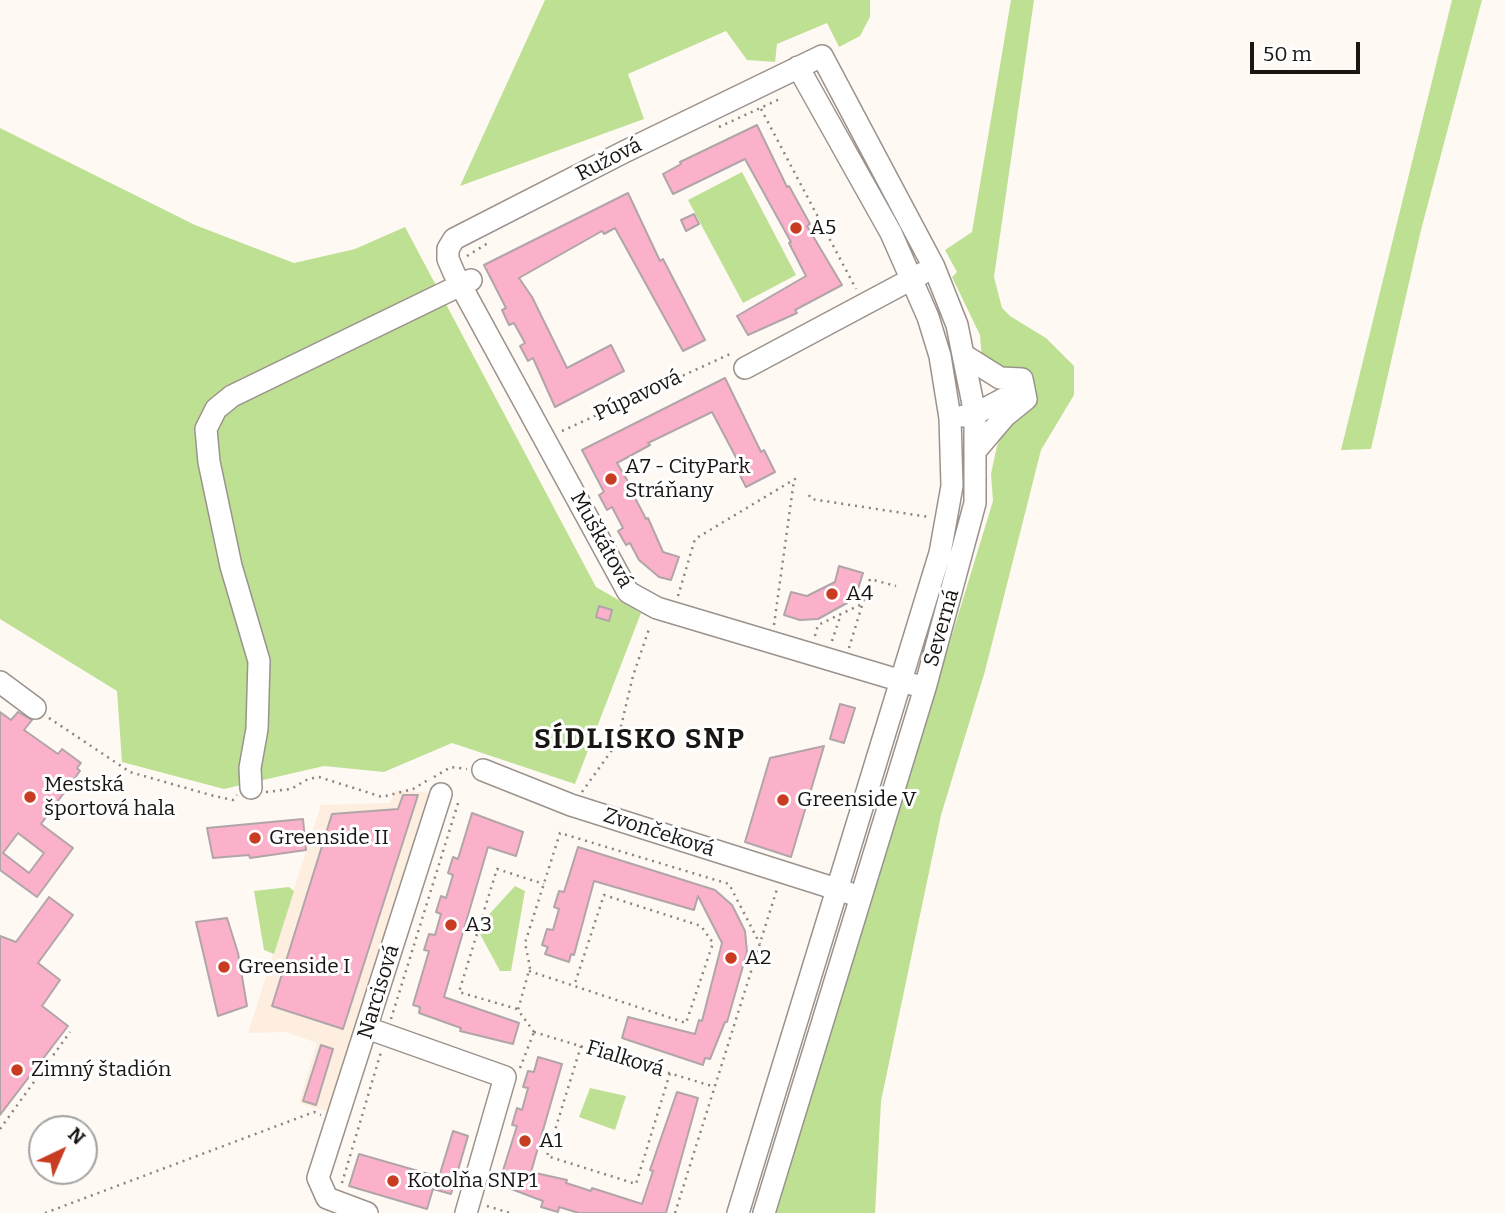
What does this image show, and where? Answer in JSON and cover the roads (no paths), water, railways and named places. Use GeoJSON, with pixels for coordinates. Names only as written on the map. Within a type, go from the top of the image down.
{"type":"FeatureCollection","features":[{"type":"Feature","properties":{"kind":"street","name":"Ružová"},"geometry":{"type":"LineString","coordinates":[[462,279],[448,259],[448,249],[454,239],[756,100],[798,67],[822,56]]}},
{"type":"Feature","properties":{"kind":"street","name":"Severná"},"geometry":{"type":"LineString","coordinates":[[764,1213],[925,688],[975,503],[975,414],[965,356],[953,313],[934,267],[822,56]]}},
{"type":"Feature","properties":{"kind":"street","name":"Severná"},"geometry":{"type":"LineString","coordinates":[[738,1213],[940,553],[952,486],[950,418],[936,341],[912,279],[882,216],[798,67]]}},
{"type":"Feature","properties":{"kind":"street"},"geometry":{"type":"LineString","coordinates":[[737,361],[864,304],[934,267]]}},
{"type":"Feature","properties":{"kind":"street"},"geometry":{"type":"LineString","coordinates":[[251,788],[250,768],[257,729],[259,661],[231,566],[209,462],[206,429],[215,409],[232,396],[462,279]]}},
{"type":"Feature","properties":{"kind":"street","name":"Muškátová"},"geometry":{"type":"LineString","coordinates":[[462,279],[618,579],[628,592],[665,610],[925,688]]}},
{"type":"Feature","properties":{"kind":"street"},"geometry":{"type":"LineString","coordinates":[[965,356],[1000,378],[1022,379],[1026,400],[1005,416],[977,449]]}},
{"type":"Feature","properties":{"kind":"street"},"geometry":{"type":"LineString","coordinates":[[950,418],[975,414],[1024,388]]}},
{"type":"Feature","properties":{"kind":"street"},"geometry":{"type":"LineString","coordinates":[[0,682],[35,708]]}},
{"type":"Feature","properties":{"kind":"street","name":"Zvončeková"},"geometry":{"type":"LineString","coordinates":[[483,771],[571,805],[861,897]]}},
{"type":"Feature","properties":{"kind":"street","name":"Narcisová"},"geometry":{"type":"LineString","coordinates":[[367,1213],[329,1196],[318,1178],[338,1120],[376,1032],[450,797]]}},
{"type":"Feature","properties":{"kind":"street"},"geometry":{"type":"LineString","coordinates":[[376,1032],[505,1077],[468,1207]]}},
{"type":"Feature","properties":{"kind":"place","name":"A5"},"geometry":{"type":"Point","coordinates":[796,228]}},
{"type":"Feature","properties":{"kind":"place","name":"A7 - CityPark Stráňany"},"geometry":{"type":"Point","coordinates":[611,479]}},
{"type":"Feature","properties":{"kind":"place","name":"A4"},"geometry":{"type":"Point","coordinates":[832,594]}},
{"type":"Feature","properties":{"kind":"place","name":"Mestská športová hala"},"geometry":{"type":"Point","coordinates":[30,797]}},
{"type":"Feature","properties":{"kind":"place","name":"Greenside V"},"geometry":{"type":"Point","coordinates":[783,800]}},
{"type":"Feature","properties":{"kind":"place","name":"Greenside II"},"geometry":{"type":"Point","coordinates":[255,838]}},
{"type":"Feature","properties":{"kind":"place","name":"A3"},"geometry":{"type":"Point","coordinates":[451,925]}},
{"type":"Feature","properties":{"kind":"place","name":"A2"},"geometry":{"type":"Point","coordinates":[731,958]}},
{"type":"Feature","properties":{"kind":"place","name":"Greenside I"},"geometry":{"type":"Point","coordinates":[224,967]}},
{"type":"Feature","properties":{"kind":"place","name":"Zimný štadión"},"geometry":{"type":"Point","coordinates":[17,1070]}},
{"type":"Feature","properties":{"kind":"place","name":"A1"},"geometry":{"type":"Point","coordinates":[525,1141]}},
{"type":"Feature","properties":{"kind":"place","name":"Kotolňa SNP1"},"geometry":{"type":"Point","coordinates":[393,1181]}},
{"type":"Feature","properties":{"kind":"district","name":"SÍDLISKO SNP"},"geometry":{"type":"Point","coordinates":[640,740]}}]}
